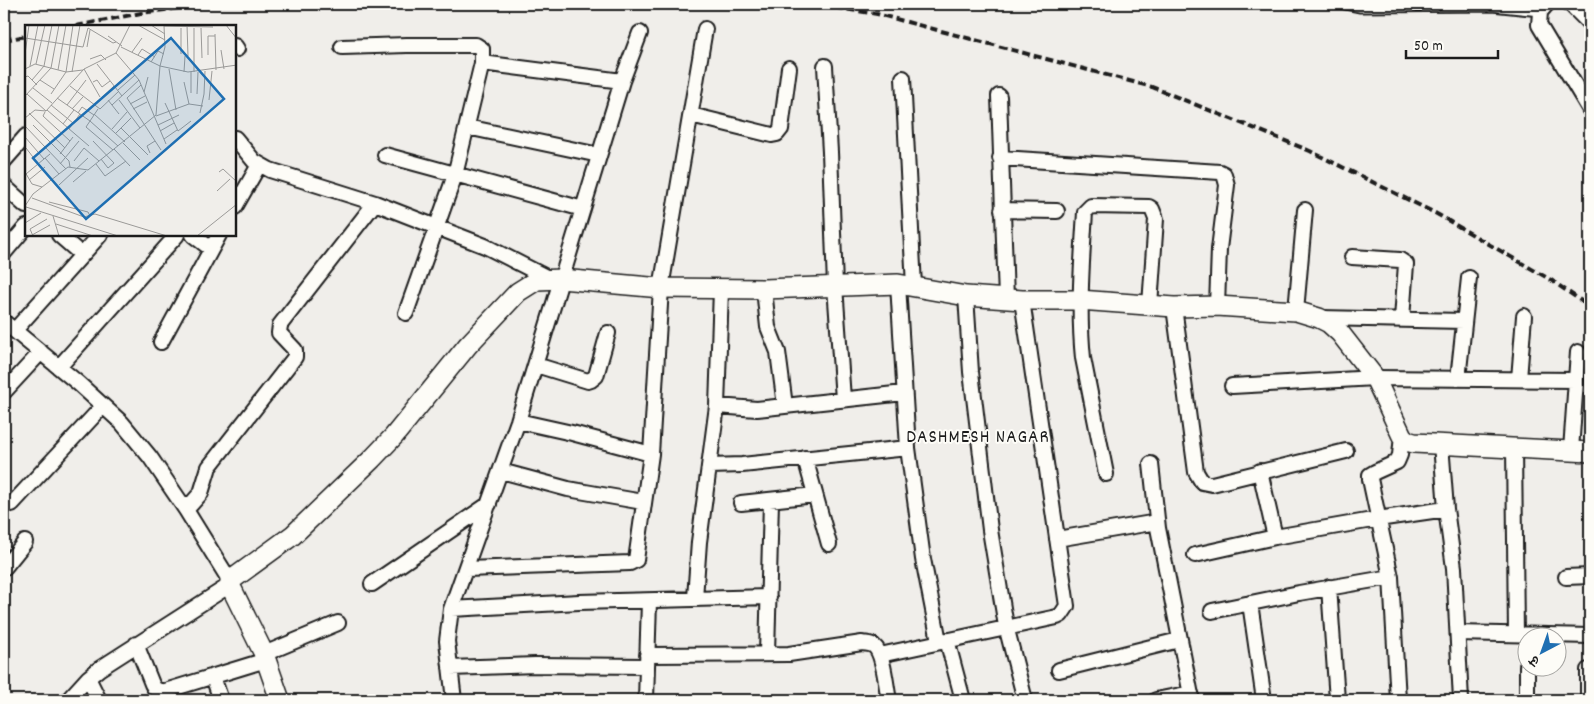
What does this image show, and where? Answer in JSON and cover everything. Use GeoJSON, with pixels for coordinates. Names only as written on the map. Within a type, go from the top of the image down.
{"type":"FeatureCollection","features":[{"type":"Feature","properties":{"kind":"street"},"geometry":{"type":"LineString","coordinates":[[1570,4],[1590,24]]}},
{"type":"Feature","properties":{"kind":"street"},"geometry":{"type":"LineString","coordinates":[[1544,8],[1538,18],[1542,32],[1590,110]]}},
{"type":"Feature","properties":{"kind":"street"},"geometry":{"type":"LineString","coordinates":[[466,569],[630,563],[636,560],[651,454],[661,288],[705,29]]}},
{"type":"Feature","properties":{"kind":"street"},"geometry":{"type":"LineString","coordinates":[[454,700],[447,641],[457,590],[490,504],[518,421],[536,365],[556,279],[583,209],[622,81],[640,33]]}},
{"type":"Feature","properties":{"kind":"street"},"geometry":{"type":"LineString","coordinates":[[342,47],[407,45],[479,46],[483,52],[455,175],[406,313]]}},
{"type":"Feature","properties":{"kind":"street"},"geometry":{"type":"LineString","coordinates":[[482,63],[622,81]]}},
{"type":"Feature","properties":{"kind":"street"},"geometry":{"type":"LineString","coordinates":[[825,66],[835,286],[843,400]]}},
{"type":"Feature","properties":{"kind":"street"},"geometry":{"type":"LineString","coordinates":[[691,115],[772,135],[777,134],[781,129],[789,68]]}},
{"type":"Feature","properties":{"kind":"street"},"geometry":{"type":"LineString","coordinates":[[903,78],[906,285],[904,393],[908,448],[924,559],[943,640],[963,700]]}},
{"type":"Feature","properties":{"kind":"street"},"geometry":{"type":"LineString","coordinates":[[880,655],[1057,616],[1067,606],[1057,539],[1014,299],[1002,210],[999,96]]}},
{"type":"Feature","properties":{"kind":"street"},"geometry":{"type":"LineString","coordinates":[[467,128],[599,155]]}},
{"type":"Feature","properties":{"kind":"street"},"geometry":{"type":"LineString","coordinates":[[4,161],[25,137]]}},
{"type":"Feature","properties":{"kind":"street"},"geometry":{"type":"LineString","coordinates":[[236,139],[259,165],[270,170],[376,203],[485,246],[556,279]]}},
{"type":"Feature","properties":{"kind":"street"},"geometry":{"type":"LineString","coordinates":[[386,155],[583,209]]}},
{"type":"Feature","properties":{"kind":"street"},"geometry":{"type":"LineString","coordinates":[[1000,158],[1220,172],[1224,174],[1227,185],[1219,249],[1217,306]]}},
{"type":"Feature","properties":{"kind":"street"},"geometry":{"type":"LineString","coordinates":[[236,205],[259,165]]}},
{"type":"Feature","properties":{"kind":"street"},"geometry":{"type":"LineString","coordinates":[[4,186],[25,205]]}},
{"type":"Feature","properties":{"kind":"street"},"geometry":{"type":"LineString","coordinates":[[186,510],[201,493],[209,467],[295,357],[295,350],[279,333],[280,325],[376,203]]}},
{"type":"Feature","properties":{"kind":"street"},"geometry":{"type":"LineString","coordinates":[[1106,474],[1083,358],[1080,300],[1087,208],[1094,205],[1149,207],[1152,209],[1156,219],[1150,305]]}},
{"type":"Feature","properties":{"kind":"street"},"geometry":{"type":"LineString","coordinates":[[1002,210],[1057,211]]}},
{"type":"Feature","properties":{"kind":"street"},"geometry":{"type":"LineString","coordinates":[[1296,311],[1306,210]]}},
{"type":"Feature","properties":{"kind":"street"},"geometry":{"type":"LineString","coordinates":[[4,253],[25,228]]}},
{"type":"Feature","properties":{"kind":"street"},"geometry":{"type":"LineString","coordinates":[[61,236],[82,255]]}},
{"type":"Feature","properties":{"kind":"street"},"geometry":{"type":"LineString","coordinates":[[15,330],[99,236]]}},
{"type":"Feature","properties":{"kind":"street"},"geometry":{"type":"LineString","coordinates":[[59,368],[176,236]]}},
{"type":"Feature","properties":{"kind":"street"},"geometry":{"type":"LineString","coordinates":[[194,236],[211,249]]}},
{"type":"Feature","properties":{"kind":"street"},"geometry":{"type":"LineString","coordinates":[[161,342],[218,236]]}},
{"type":"Feature","properties":{"kind":"street"},"geometry":{"type":"LineString","coordinates":[[1352,257],[1400,260],[1406,264],[1402,320]]}},
{"type":"Feature","properties":{"kind":"street"},"geometry":{"type":"LineString","coordinates":[[1458,379],[1469,278]]}},
{"type":"Feature","properties":{"kind":"street"},"geometry":{"type":"LineString","coordinates":[[68,700],[88,678],[136,644],[230,583],[293,535],[394,436],[468,345],[518,292],[537,280],[556,279],[661,288],[721,289],[906,285],[966,296],[1080,300],[1174,307],[1217,306],[1296,311],[1320,318],[1340,333],[1375,378],[1402,436],[1407,441],[1414,443],[1590,452]]}},
{"type":"Feature","properties":{"kind":"street"},"geometry":{"type":"LineString","coordinates":[[695,598],[717,406],[721,289]]}},
{"type":"Feature","properties":{"kind":"street"},"geometry":{"type":"LineString","coordinates":[[764,289],[768,327],[778,352],[785,406]]}},
{"type":"Feature","properties":{"kind":"street"},"geometry":{"type":"LineString","coordinates":[[966,296],[971,372],[986,501],[1006,626],[1025,700]]}},
{"type":"Feature","properties":{"kind":"street"},"geometry":{"type":"LineString","coordinates":[[1174,307],[1196,472],[1202,482],[1212,484],[1346,451]]}},
{"type":"Feature","properties":{"kind":"street"},"geometry":{"type":"LineString","coordinates":[[1519,379],[1524,316]]}},
{"type":"Feature","properties":{"kind":"street"},"geometry":{"type":"LineString","coordinates":[[1320,318],[1464,321]]}},
{"type":"Feature","properties":{"kind":"street"},"geometry":{"type":"LineString","coordinates":[[4,322],[103,406],[135,437],[186,510],[230,583],[265,657],[280,700]]}},
{"type":"Feature","properties":{"kind":"street"},"geometry":{"type":"LineString","coordinates":[[536,365],[588,381],[591,380],[596,376],[608,333]]}},
{"type":"Feature","properties":{"kind":"street"},"geometry":{"type":"LineString","coordinates":[[4,392],[41,352]]}},
{"type":"Feature","properties":{"kind":"street"},"geometry":{"type":"LineString","coordinates":[[1571,450],[1578,352]]}},
{"type":"Feature","properties":{"kind":"street"},"geometry":{"type":"LineString","coordinates":[[1232,386],[1375,378],[1576,380]]}},
{"type":"Feature","properties":{"kind":"street"},"geometry":{"type":"LineString","coordinates":[[717,406],[746,409],[904,393]]}},
{"type":"Feature","properties":{"kind":"street"},"geometry":{"type":"LineString","coordinates":[[12,504],[103,406]]}},
{"type":"Feature","properties":{"kind":"street"},"geometry":{"type":"LineString","coordinates":[[518,421],[572,432],[651,454]]}},
{"type":"Feature","properties":{"kind":"street"},"geometry":{"type":"LineString","coordinates":[[1398,700],[1391,577],[1370,476],[1397,462],[1400,455],[1402,436]]}},
{"type":"Feature","properties":{"kind":"street"},"geometry":{"type":"LineString","coordinates":[[1441,444],[1446,509],[1454,568],[1460,700]]}},
{"type":"Feature","properties":{"kind":"street"},"geometry":{"type":"LineString","coordinates":[[1514,447],[1524,626]]}},
{"type":"Feature","properties":{"kind":"street"},"geometry":{"type":"LineString","coordinates":[[710,466],[742,466],[908,448]]}},
{"type":"Feature","properties":{"kind":"street"},"geometry":{"type":"LineString","coordinates":[[805,458],[829,544]]}},
{"type":"Feature","properties":{"kind":"street"},"geometry":{"type":"LineString","coordinates":[[1151,464],[1157,522],[1192,697],[1156,700]]}},
{"type":"Feature","properties":{"kind":"street"},"geometry":{"type":"LineString","coordinates":[[501,471],[568,489],[643,502]]}},
{"type":"Feature","properties":{"kind":"street"},"geometry":{"type":"LineString","coordinates":[[1260,471],[1275,537]]}},
{"type":"Feature","properties":{"kind":"street"},"geometry":{"type":"LineString","coordinates":[[741,503],[815,495]]}},
{"type":"Feature","properties":{"kind":"street"},"geometry":{"type":"LineString","coordinates":[[767,654],[771,501]]}},
{"type":"Feature","properties":{"kind":"street"},"geometry":{"type":"LineString","coordinates":[[372,584],[490,504]]}},
{"type":"Feature","properties":{"kind":"street"},"geometry":{"type":"LineString","coordinates":[[1195,555],[1275,537],[1378,518],[1446,509]]}},
{"type":"Feature","properties":{"kind":"street"},"geometry":{"type":"LineString","coordinates":[[1057,539],[1157,522]]}},
{"type":"Feature","properties":{"kind":"street"},"geometry":{"type":"LineString","coordinates":[[4,568],[25,542]]}},
{"type":"Feature","properties":{"kind":"street"},"geometry":{"type":"LineString","coordinates":[[1566,577],[1590,576]]}},
{"type":"Feature","properties":{"kind":"street"},"geometry":{"type":"LineString","coordinates":[[1212,611],[1329,587],[1391,577]]}},
{"type":"Feature","properties":{"kind":"street"},"geometry":{"type":"LineString","coordinates":[[1329,587],[1337,700]]}},
{"type":"Feature","properties":{"kind":"street"},"geometry":{"type":"LineString","coordinates":[[452,608],[519,604],[769,597]]}},
{"type":"Feature","properties":{"kind":"street"},"geometry":{"type":"LineString","coordinates":[[646,700],[649,601]]}},
{"type":"Feature","properties":{"kind":"street"},"geometry":{"type":"LineString","coordinates":[[1250,603],[1264,700]]}},
{"type":"Feature","properties":{"kind":"street"},"geometry":{"type":"LineString","coordinates":[[136,644],[152,684],[159,692],[162,692],[213,677],[265,657],[338,624]]}},
{"type":"Feature","properties":{"kind":"street"},"geometry":{"type":"LineString","coordinates":[[1458,633],[1516,635]]}},
{"type":"Feature","properties":{"kind":"street"},"geometry":{"type":"LineString","coordinates":[[1566,636],[1590,636]]}},
{"type":"Feature","properties":{"kind":"street"},"geometry":{"type":"LineString","coordinates":[[1059,670],[1180,640]]}},
{"type":"Feature","properties":{"kind":"street"},"geometry":{"type":"LineString","coordinates":[[450,668],[808,653],[870,644],[875,647],[880,655],[889,700]]}},
{"type":"Feature","properties":{"kind":"street"},"geometry":{"type":"LineString","coordinates":[[1588,670],[1588,700]]}},
{"type":"Feature","properties":{"kind":"street"},"geometry":{"type":"LineString","coordinates":[[1527,676],[1527,700]]}},
{"type":"Feature","properties":{"kind":"street"},"geometry":{"type":"LineString","coordinates":[[213,677],[221,700]]}},
{"type":"Feature","properties":{"kind":"street"},"geometry":{"type":"LineString","coordinates":[[88,678],[99,700]]}},
{"type":"Feature","properties":{"kind":"lane"},"geometry":{"type":"LineString","coordinates":[[1341,4],[1360,8],[1544,8]]}},
{"type":"Feature","properties":{"kind":"railway"},"geometry":{"type":"LineString","coordinates":[[81,25],[141,13],[210,4]]}},
{"type":"Feature","properties":{"kind":"railway"},"geometry":{"type":"LineString","coordinates":[[812,4],[877,14],[1152,87],[1310,151],[1435,213],[1551,280],[1590,307]]}},
{"type":"Feature","properties":{"kind":"railway"},"geometry":{"type":"LineString","coordinates":[[4,40],[25,36]]}},
{"type":"Feature","properties":{"kind":"district","name":"DASHMESH NAGAR"},"geometry":{"type":"Point","coordinates":[978,438]}}]}
